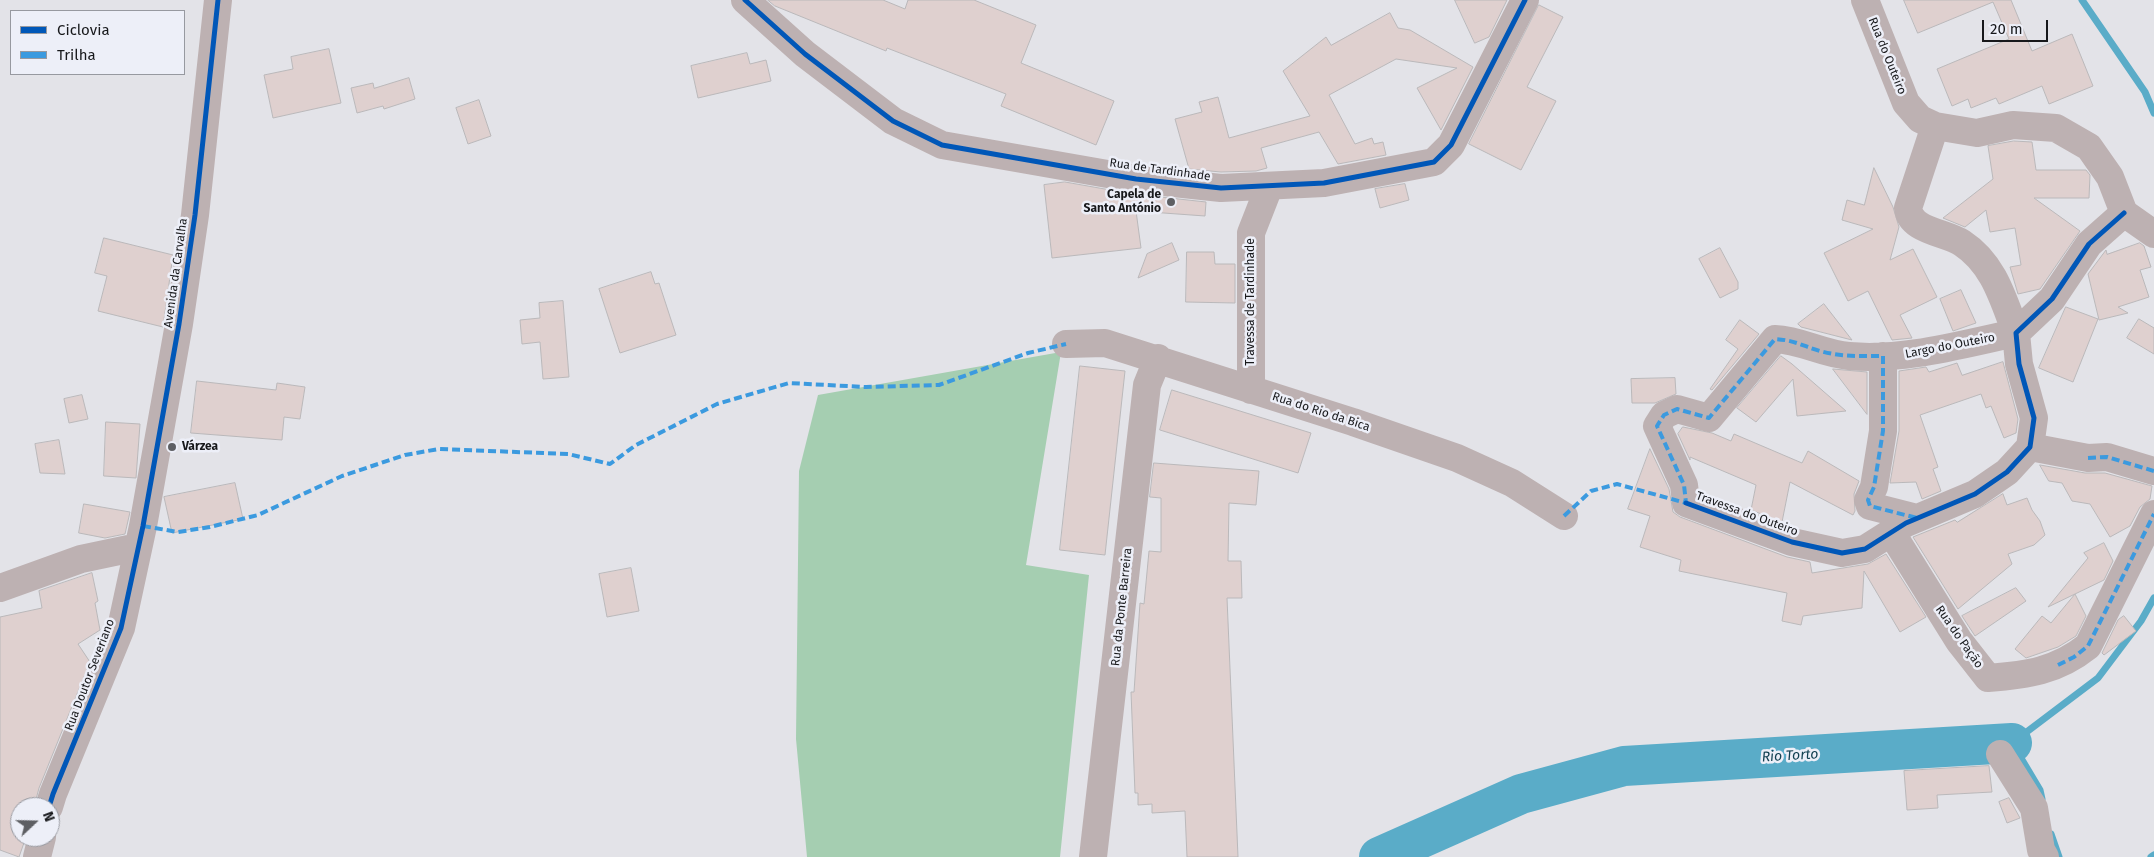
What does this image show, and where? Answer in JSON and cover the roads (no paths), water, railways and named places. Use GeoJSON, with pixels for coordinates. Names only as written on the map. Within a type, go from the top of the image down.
{"type":"FeatureCollection","features":[{"type":"Feature","properties":{"kind":"street","name":"Avenida da Carvalha"},"geometry":{"type":"LineString","coordinates":[[138,547],[181,314],[195,215],[218,0]]}},
{"type":"Feature","properties":{"kind":"street","name":"Rua de Tardinhade"},"geometry":{"type":"LineString","coordinates":[[745,0],[805,54],[893,121],[942,145],[1136,179],[1221,188],[1324,183],[1434,162],[1451,145],[1525,0]]}},
{"type":"Feature","properties":{"kind":"street","name":"Rua do Outeiro"},"geometry":{"type":"LineString","coordinates":[[1865,0],[1906,103],[1920,119],[1935,126],[1977,133],[2013,125],[2056,128],[2089,147],[2110,177],[2124,213]]}},
{"type":"Feature","properties":{"kind":"street"},"geometry":{"type":"LineString","coordinates":[[1935,126],[1908,208],[1909,217],[1914,223],[1961,243],[1982,259],[1995,279],[2016,333],[2019,364],[2034,418],[2030,447],[2088,458],[2107,457],[2154,470]]}},
{"type":"Feature","properties":{"kind":"street","name":"Travessa de Tardinhade"},"geometry":{"type":"LineString","coordinates":[[1251,390],[1251,233],[1269,187]]}},
{"type":"Feature","properties":{"kind":"street"},"geometry":{"type":"LineString","coordinates":[[2016,333],[2052,299],[2089,244],[2124,213],[2154,234]]}},
{"type":"Feature","properties":{"kind":"street","name":"Largo do Outeiro"},"geometry":{"type":"LineString","coordinates":[[1686,503],[1684,485],[1657,426],[1664,415],[1676,409],[1709,418],[1775,339],[1793,340],[1820,351],[1849,356],[1895,357],[2016,333]]}},
{"type":"Feature","properties":{"kind":"street","name":"Rua do Rio da Bica"},"geometry":{"type":"LineString","coordinates":[[1066,344],[1105,343],[1158,358],[1353,422],[1457,458],[1512,483],[1564,516]]}},
{"type":"Feature","properties":{"kind":"street"},"geometry":{"type":"LineString","coordinates":[[1883,356],[1884,431],[1874,487],[1868,500],[1870,506],[1917,518]]}},
{"type":"Feature","properties":{"kind":"street","name":"Rua da Ponte Barreira"},"geometry":{"type":"LineString","coordinates":[[1094,857],[1147,386],[1158,358]]}},
{"type":"Feature","properties":{"kind":"street","name":"Travessa do Outeiro"},"geometry":{"type":"LineString","coordinates":[[1686,503],[1792,542],[1842,552],[1864,549],[1917,518],[1975,494],[2007,472],[2030,447]]}},
{"type":"Feature","properties":{"kind":"street","name":"Rua do Pação"},"geometry":{"type":"LineString","coordinates":[[1891,532],[1959,642],[1988,678],[2030,675],[2074,658],[2088,646],[2154,514]]}},
{"type":"Feature","properties":{"kind":"street"},"geometry":{"type":"LineString","coordinates":[[0,588],[81,559],[138,547]]}},
{"type":"Feature","properties":{"kind":"street","name":"Rua Doutor Severiano"},"geometry":{"type":"LineString","coordinates":[[51,797],[121,628],[138,547]]}},
{"type":"Feature","properties":{"kind":"street"},"geometry":{"type":"LineString","coordinates":[[2000,754],[2034,808],[2041,850],[2045,857]]}},
{"type":"Feature","properties":{"kind":"waterway","name":"Rio Torto"},"geometry":{"type":"LineString","coordinates":[[2082,0],[2145,92],[2154,113]]}},
{"type":"Feature","properties":{"kind":"waterway","name":"Rio Torto"},"geometry":{"type":"LineString","coordinates":[[2042,799],[2040,790],[2012,743],[2098,678],[2141,621],[2154,598]]}},
{"type":"Feature","properties":{"kind":"waterway","name":"Rio Torto"},"geometry":{"type":"LineString","coordinates":[[1379,857],[1521,794],[1624,766],[2012,743]]}},
{"type":"Feature","properties":{"kind":"waterway"},"geometry":{"type":"LineString","coordinates":[[2051,834],[2059,857]]}},
{"type":"Feature","properties":{"kind":"place","name":"Capela de Santo António"},"geometry":{"type":"Point","coordinates":[1171,202]}},
{"type":"Feature","properties":{"kind":"place","name":"Várzea"},"geometry":{"type":"Point","coordinates":[172,447]}}]}
